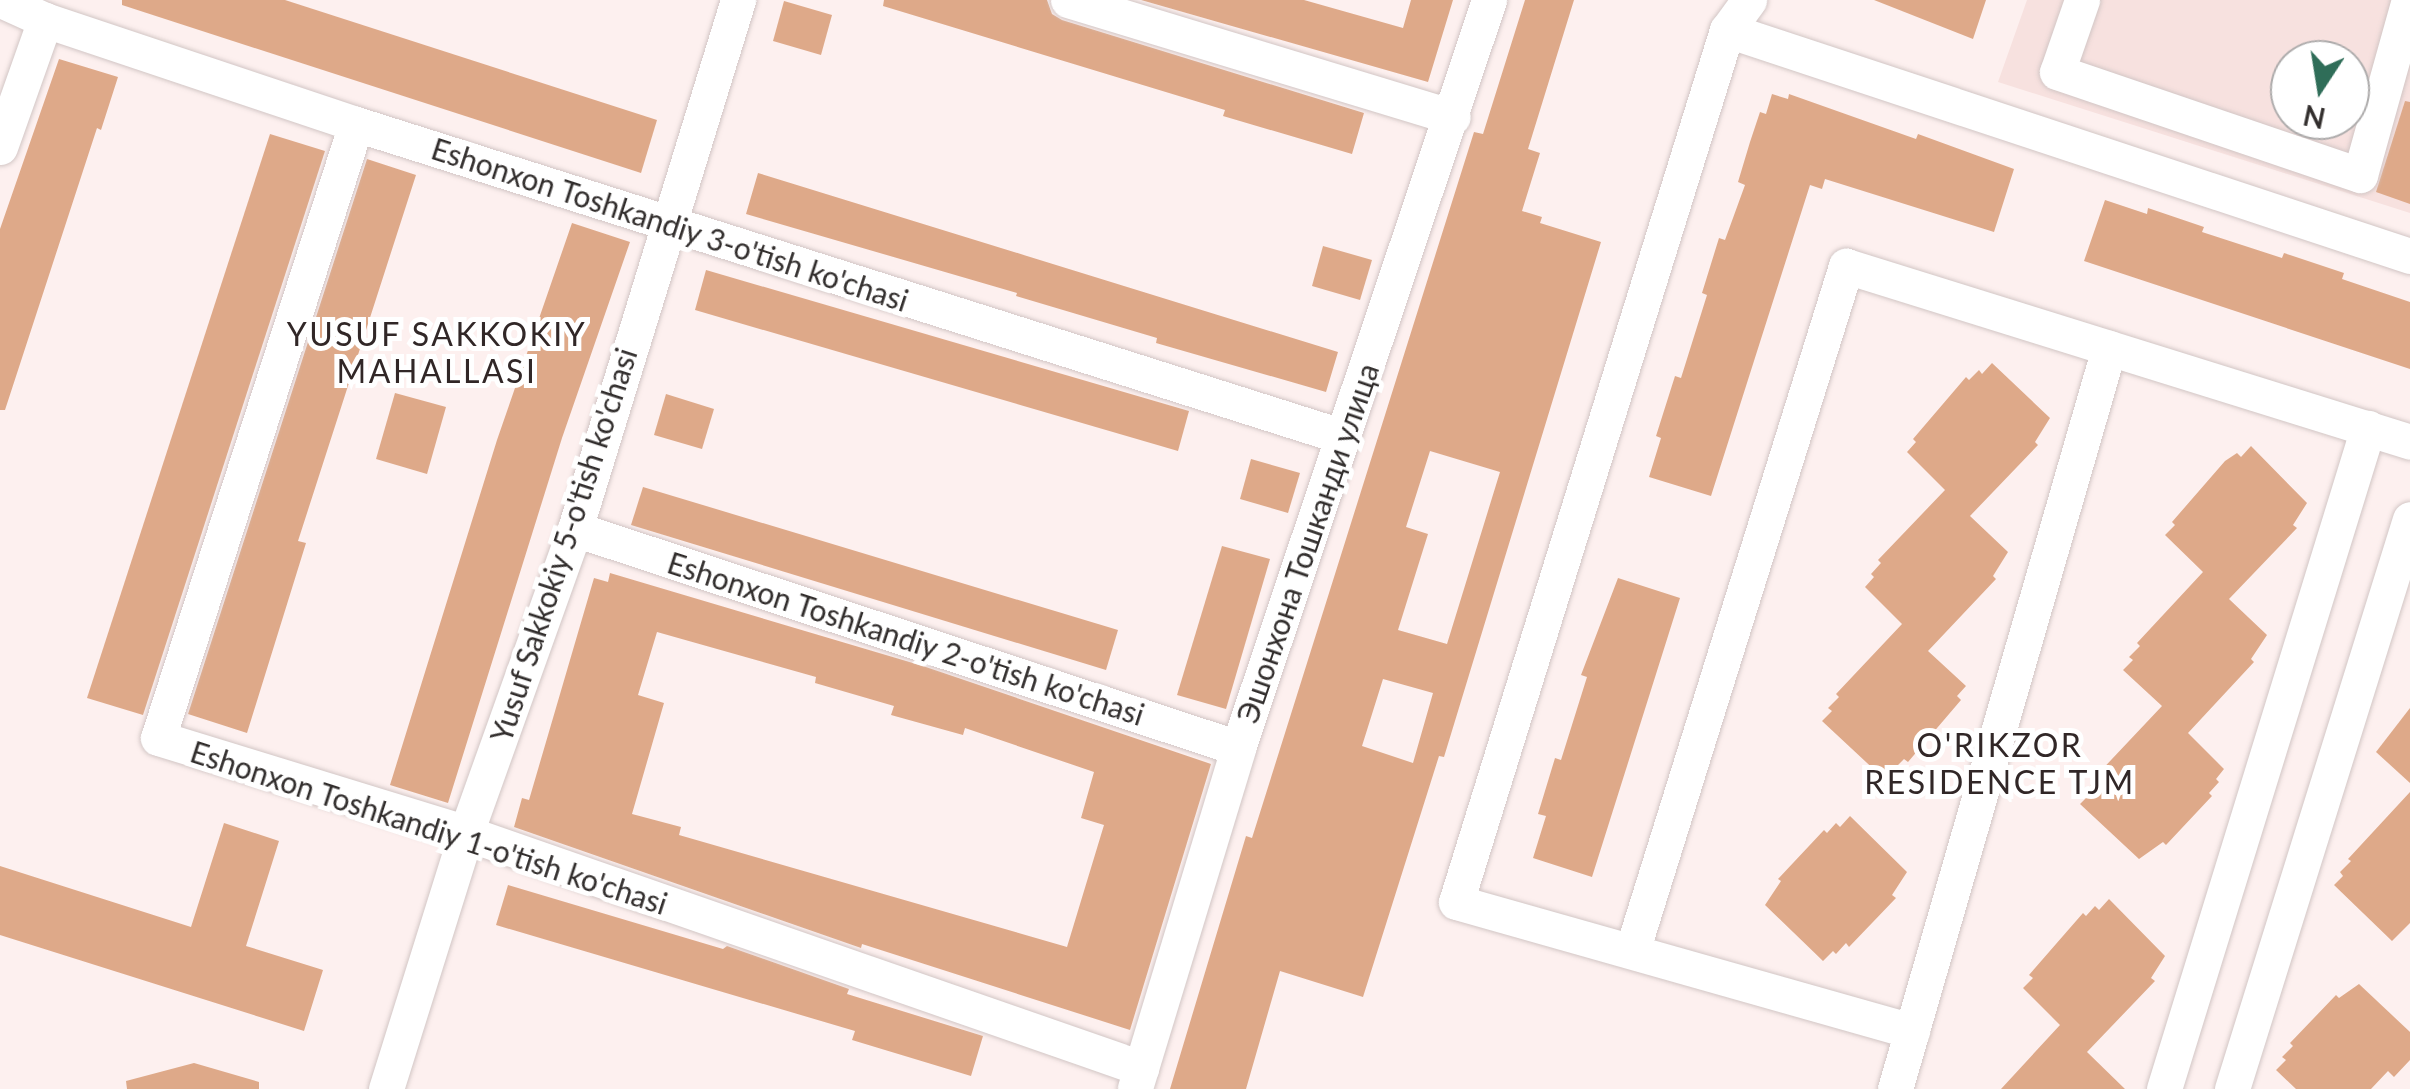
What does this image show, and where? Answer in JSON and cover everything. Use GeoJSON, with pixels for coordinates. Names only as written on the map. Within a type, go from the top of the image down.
{"type":"FeatureCollection","features":[{"type":"Feature","properties":{"kind":"street","name":"Eshonxon Toshkandiy 3-o'tish ko'chasi"},"geometry":{"type":"LineString","coordinates":[[0,0],[44,20],[356,124],[1344,437]]}},
{"type":"Feature","properties":{"kind":"street","name":"Yusuf Sakkokiy 5-o'tish ko'chasi"},"geometry":{"type":"LineString","coordinates":[[386,1089],[466,833],[574,528],[738,0]]}},
{"type":"Feature","properties":{"kind":"street"},"geometry":{"type":"LineString","coordinates":[[1068,0],[1453,117]]}},
{"type":"Feature","properties":{"kind":"street","name":"Эшонхона Тошканди улица"},"geometry":{"type":"LineString","coordinates":[[1137,1078],[1238,748],[1453,117],[1489,0]]}},
{"type":"Feature","properties":{"kind":"street"},"geometry":{"type":"LineString","coordinates":[[1750,0],[1727,30],[1456,902],[1912,1030]]}},
{"type":"Feature","properties":{"kind":"street"},"geometry":{"type":"LineString","coordinates":[[2082,0],[2057,72],[2360,175],[2409,0]]}},
{"type":"Feature","properties":{"kind":"street"},"geometry":{"type":"LineString","coordinates":[[0,147],[44,20]]}},
{"type":"Feature","properties":{"kind":"street"},"geometry":{"type":"LineString","coordinates":[[1727,30],[2410,256]]}},
{"type":"Feature","properties":{"kind":"street","name":"Eshonxon Toshkandiy 1-o'tish ko'chasi"},"geometry":{"type":"LineString","coordinates":[[356,124],[158,738],[466,833],[1137,1078]]}},
{"type":"Feature","properties":{"kind":"street"},"geometry":{"type":"LineString","coordinates":[[1632,951],[1846,266],[2410,442]]}},
{"type":"Feature","properties":{"kind":"street"},"geometry":{"type":"LineString","coordinates":[[1895,1089],[2109,348]]}},
{"type":"Feature","properties":{"kind":"street"},"geometry":{"type":"LineString","coordinates":[[2164,1089],[2368,428]]}},
{"type":"Feature","properties":{"kind":"street"},"geometry":{"type":"LineString","coordinates":[[2232,1089],[2410,519]]}},
{"type":"Feature","properties":{"kind":"street","name":"Eshonxon Toshkandiy 2-o'tish ko'chasi"},"geometry":{"type":"LineString","coordinates":[[574,528],[1238,748]]}},
{"type":"Feature","properties":{"kind":"shaded area"},"geometry":{"type":"Polygon","coordinates":[[[2027,0],[2410,0],[2410,213],[1998,82],[2027,0]]]}},
{"type":"Feature","properties":{"kind":"building"},"geometry":{"type":"Polygon","coordinates":[[[122,0],[285,0],[657,120],[641,173],[122,5],[122,0]]]}},
{"type":"Feature","properties":{"kind":"building"},"geometry":{"type":"Polygon","coordinates":[[[884,0],[1047,0],[1052,14],[1062,20],[1364,113],[1352,154],[1223,116],[1225,110],[883,6],[884,0]]]}},
{"type":"Feature","properties":{"kind":"building"},"geometry":{"type":"Polygon","coordinates":[[[1141,0],[1304,0],[1403,28],[1411,0],[1453,0],[1428,82],[1141,0]]]}},
{"type":"Feature","properties":{"kind":"building"},"geometry":{"type":"Polygon","coordinates":[[[1525,0],[1574,0],[1528,149],[1540,153],[1522,211],[1542,217],[1540,223],[1601,242],[1444,757],[1439,756],[1363,997],[1280,971],[1246,1089],[1170,1089],[1246,836],[1252,838],[1474,132],[1483,134],[1525,0]],[[1430,451],[1406,527],[1428,534],[1398,630],[1447,644],[1500,472],[1430,451]],[[1383,679],[1362,746],[1413,763],[1433,693],[1383,679]]]}},
{"type":"Feature","properties":{"kind":"building"},"geometry":{"type":"Polygon","coordinates":[[[1874,0],[1986,0],[1973,39],[1874,0]]]}},
{"type":"Feature","properties":{"kind":"building"},"geometry":{"type":"Polygon","coordinates":[[[784,1],[832,15],[821,55],[773,41],[784,1]]]}},
{"type":"Feature","properties":{"kind":"building"},"geometry":{"type":"Polygon","coordinates":[[[59,59],[118,77],[101,130],[97,128],[5,410],[0,410],[0,229],[59,59]]]}},
{"type":"Feature","properties":{"kind":"building"},"geometry":{"type":"Polygon","coordinates":[[[1772,94],[1788,99],[1789,94],[2014,169],[1994,232],[1825,179],[1822,189],[1810,185],[1711,496],[1649,477],[1661,438],[1656,436],[1675,376],[1681,378],[1707,295],[1702,293],[1719,238],[1725,240],[1745,185],[1738,182],[1750,142],[1760,112],[1766,114],[1772,94]]]}},
{"type":"Feature","properties":{"kind":"building"},"geometry":{"type":"Polygon","coordinates":[[[2405,101],[2410,102],[2410,204],[2376,192],[2405,101]]]}},
{"type":"Feature","properties":{"kind":"building"},"geometry":{"type":"Polygon","coordinates":[[[270,134],[325,151],[143,715],[87,698],[270,134]]]}},
{"type":"Feature","properties":{"kind":"building"},"geometry":{"type":"Polygon","coordinates":[[[367,159],[416,175],[298,541],[306,543],[247,733],[188,714],[367,159]]]}},
{"type":"Feature","properties":{"kind":"building"},"geometry":{"type":"Polygon","coordinates":[[[758,173],[1338,352],[1326,392],[1156,343],[1157,338],[1016,296],[1017,293],[746,214],[758,173]]]}},
{"type":"Feature","properties":{"kind":"building"},"geometry":{"type":"Polygon","coordinates":[[[2105,200],[2147,214],[2148,208],[2204,227],[2202,232],[2344,273],[2342,279],[2410,302],[2410,369],[2084,261],[2105,200]]]}},
{"type":"Feature","properties":{"kind":"building"},"geometry":{"type":"Polygon","coordinates":[[[572,223],[630,242],[562,438],[448,803],[390,785],[497,440],[572,223]]]}},
{"type":"Feature","properties":{"kind":"building"},"geometry":{"type":"Polygon","coordinates":[[[1323,246],[1372,260],[1360,300],[1312,286],[1323,246]]]}},
{"type":"Feature","properties":{"kind":"building"},"geometry":{"type":"Polygon","coordinates":[[[706,270],[1189,411],[1178,451],[695,310],[706,270]]]}},
{"type":"Feature","properties":{"kind":"building"},"geometry":{"type":"Polygon","coordinates":[[[1992,363],[2050,418],[2035,442],[2038,445],[1970,516],[2008,552],[1993,576],[1996,579],[1928,651],[1966,686],[1957,696],[1961,700],[1908,762],[1904,759],[1881,776],[1822,721],[1832,711],[1828,708],[1839,697],[1836,694],[1902,624],[1865,587],[1881,563],[1878,560],[1945,490],[1907,452],[1916,442],[1913,439],[1966,377],[1969,380],[1979,370],[1982,374],[1992,363]]]}},
{"type":"Feature","properties":{"kind":"building"},"geometry":{"type":"Polygon","coordinates":[[[395,393],[446,407],[427,474],[376,459],[395,393]]]}},
{"type":"Feature","properties":{"kind":"building"},"geometry":{"type":"Polygon","coordinates":[[[666,394],[714,409],[702,449],[654,435],[666,394]]]}},
{"type":"Feature","properties":{"kind":"building"},"geometry":{"type":"Polygon","coordinates":[[[2251,446],[2307,503],[2293,525],[2297,528],[2229,599],[2267,635],[2251,659],[2254,662],[2188,733],[2224,769],[2216,779],[2219,782],[2209,793],[2212,796],[2166,845],[2163,842],[2139,859],[2080,804],[2090,794],[2087,791],[2095,777],[2162,706],[2123,670],[2133,660],[2129,657],[2140,646],[2137,643],[2203,572],[2165,535],[2225,461],[2237,453],[2241,457],[2251,446]]]}},
{"type":"Feature","properties":{"kind":"building"},"geometry":{"type":"Polygon","coordinates":[[[1251,459],[1300,473],[1288,513],[1240,499],[1251,459]]]}},
{"type":"Feature","properties":{"kind":"building"},"geometry":{"type":"Polygon","coordinates":[[[643,487],[1118,630],[1106,670],[631,525],[643,487]]]}},
{"type":"Feature","properties":{"kind":"building"},"geometry":{"type":"Polygon","coordinates":[[[1222,546],[1270,559],[1226,709],[1177,695],[1222,546]]]}},
{"type":"Feature","properties":{"kind":"building"},"geometry":{"type":"Polygon","coordinates":[[[610,573],[923,666],[1211,764],[1130,1030],[862,944],[861,948],[514,827],[522,798],[529,800],[594,578],[608,582],[610,573]],[[657,632],[638,695],[664,703],[632,814],[681,827],[679,835],[1067,947],[1104,825],[1081,818],[1094,772],[965,728],[963,735],[891,715],[894,706],[815,683],[816,677],[657,632]]]}},
{"type":"Feature","properties":{"kind":"building"},"geometry":{"type":"Polygon","coordinates":[[[1618,578],[1680,598],[1592,877],[1533,858],[1546,816],[1538,814],[1555,758],[1561,760],[1587,677],[1581,675],[1618,578]]]}},
{"type":"Feature","properties":{"kind":"building"},"geometry":{"type":"Polygon","coordinates":[[[2410,708],[2410,783],[2376,752],[2410,708]]]}},
{"type":"Feature","properties":{"kind":"building"},"geometry":{"type":"Polygon","coordinates":[[[2410,792],[2410,923],[2392,941],[2334,885],[2343,876],[2340,872],[2351,861],[2348,859],[2410,792]]]}},
{"type":"Feature","properties":{"kind":"building"},"geometry":{"type":"Polygon","coordinates":[[[1850,816],[1907,872],[1892,895],[1896,898],[1849,947],[1846,943],[1823,961],[1765,905],[1781,881],[1778,879],[1824,830],[1827,833],[1836,823],[1840,827],[1850,816]]]}},
{"type":"Feature","properties":{"kind":"building"},"geometry":{"type":"Polygon","coordinates":[[[224,823],[279,841],[246,946],[323,970],[304,1031],[0,935],[0,866],[191,927],[224,823]]]}},
{"type":"Feature","properties":{"kind":"building"},"geometry":{"type":"Polygon","coordinates":[[[508,885],[723,949],[727,946],[849,989],[847,994],[983,1036],[971,1076],[852,1040],[855,1031],[496,925],[508,885]]]}},
{"type":"Feature","properties":{"kind":"building"},"geometry":{"type":"Polygon","coordinates":[[[2109,899],[2165,956],[2151,978],[2155,981],[2087,1052],[2125,1089],[2001,1089],[2060,1025],[2023,988],[2033,978],[2029,975],[2083,913],[2086,916],[2095,906],[2099,910],[2109,899]]]}},
{"type":"Feature","properties":{"kind":"building"},"geometry":{"type":"Polygon","coordinates":[[[2359,984],[2410,1032],[2410,1060],[2394,1077],[2388,1071],[2371,1089],[2296,1089],[2276,1070],[2286,1060],[2282,1057],[2293,1046],[2290,1043],[2336,995],[2339,998],[2359,984]]]}},
{"type":"Feature","properties":{"kind":"building"},"geometry":{"type":"Polygon","coordinates":[[[194,1063],[259,1082],[259,1089],[127,1089],[126,1081],[194,1063]]]}},
{"type":"Feature","properties":{"kind":"district","name":"YUSUF SAKKOKIY MAHALLASI"},"geometry":{"type":"Point","coordinates":[437,354]}},
{"type":"Feature","properties":{"kind":"district","name":"O'RIKZOR RESIDENCE TJM"},"geometry":{"type":"Point","coordinates":[2000,764]}}]}
